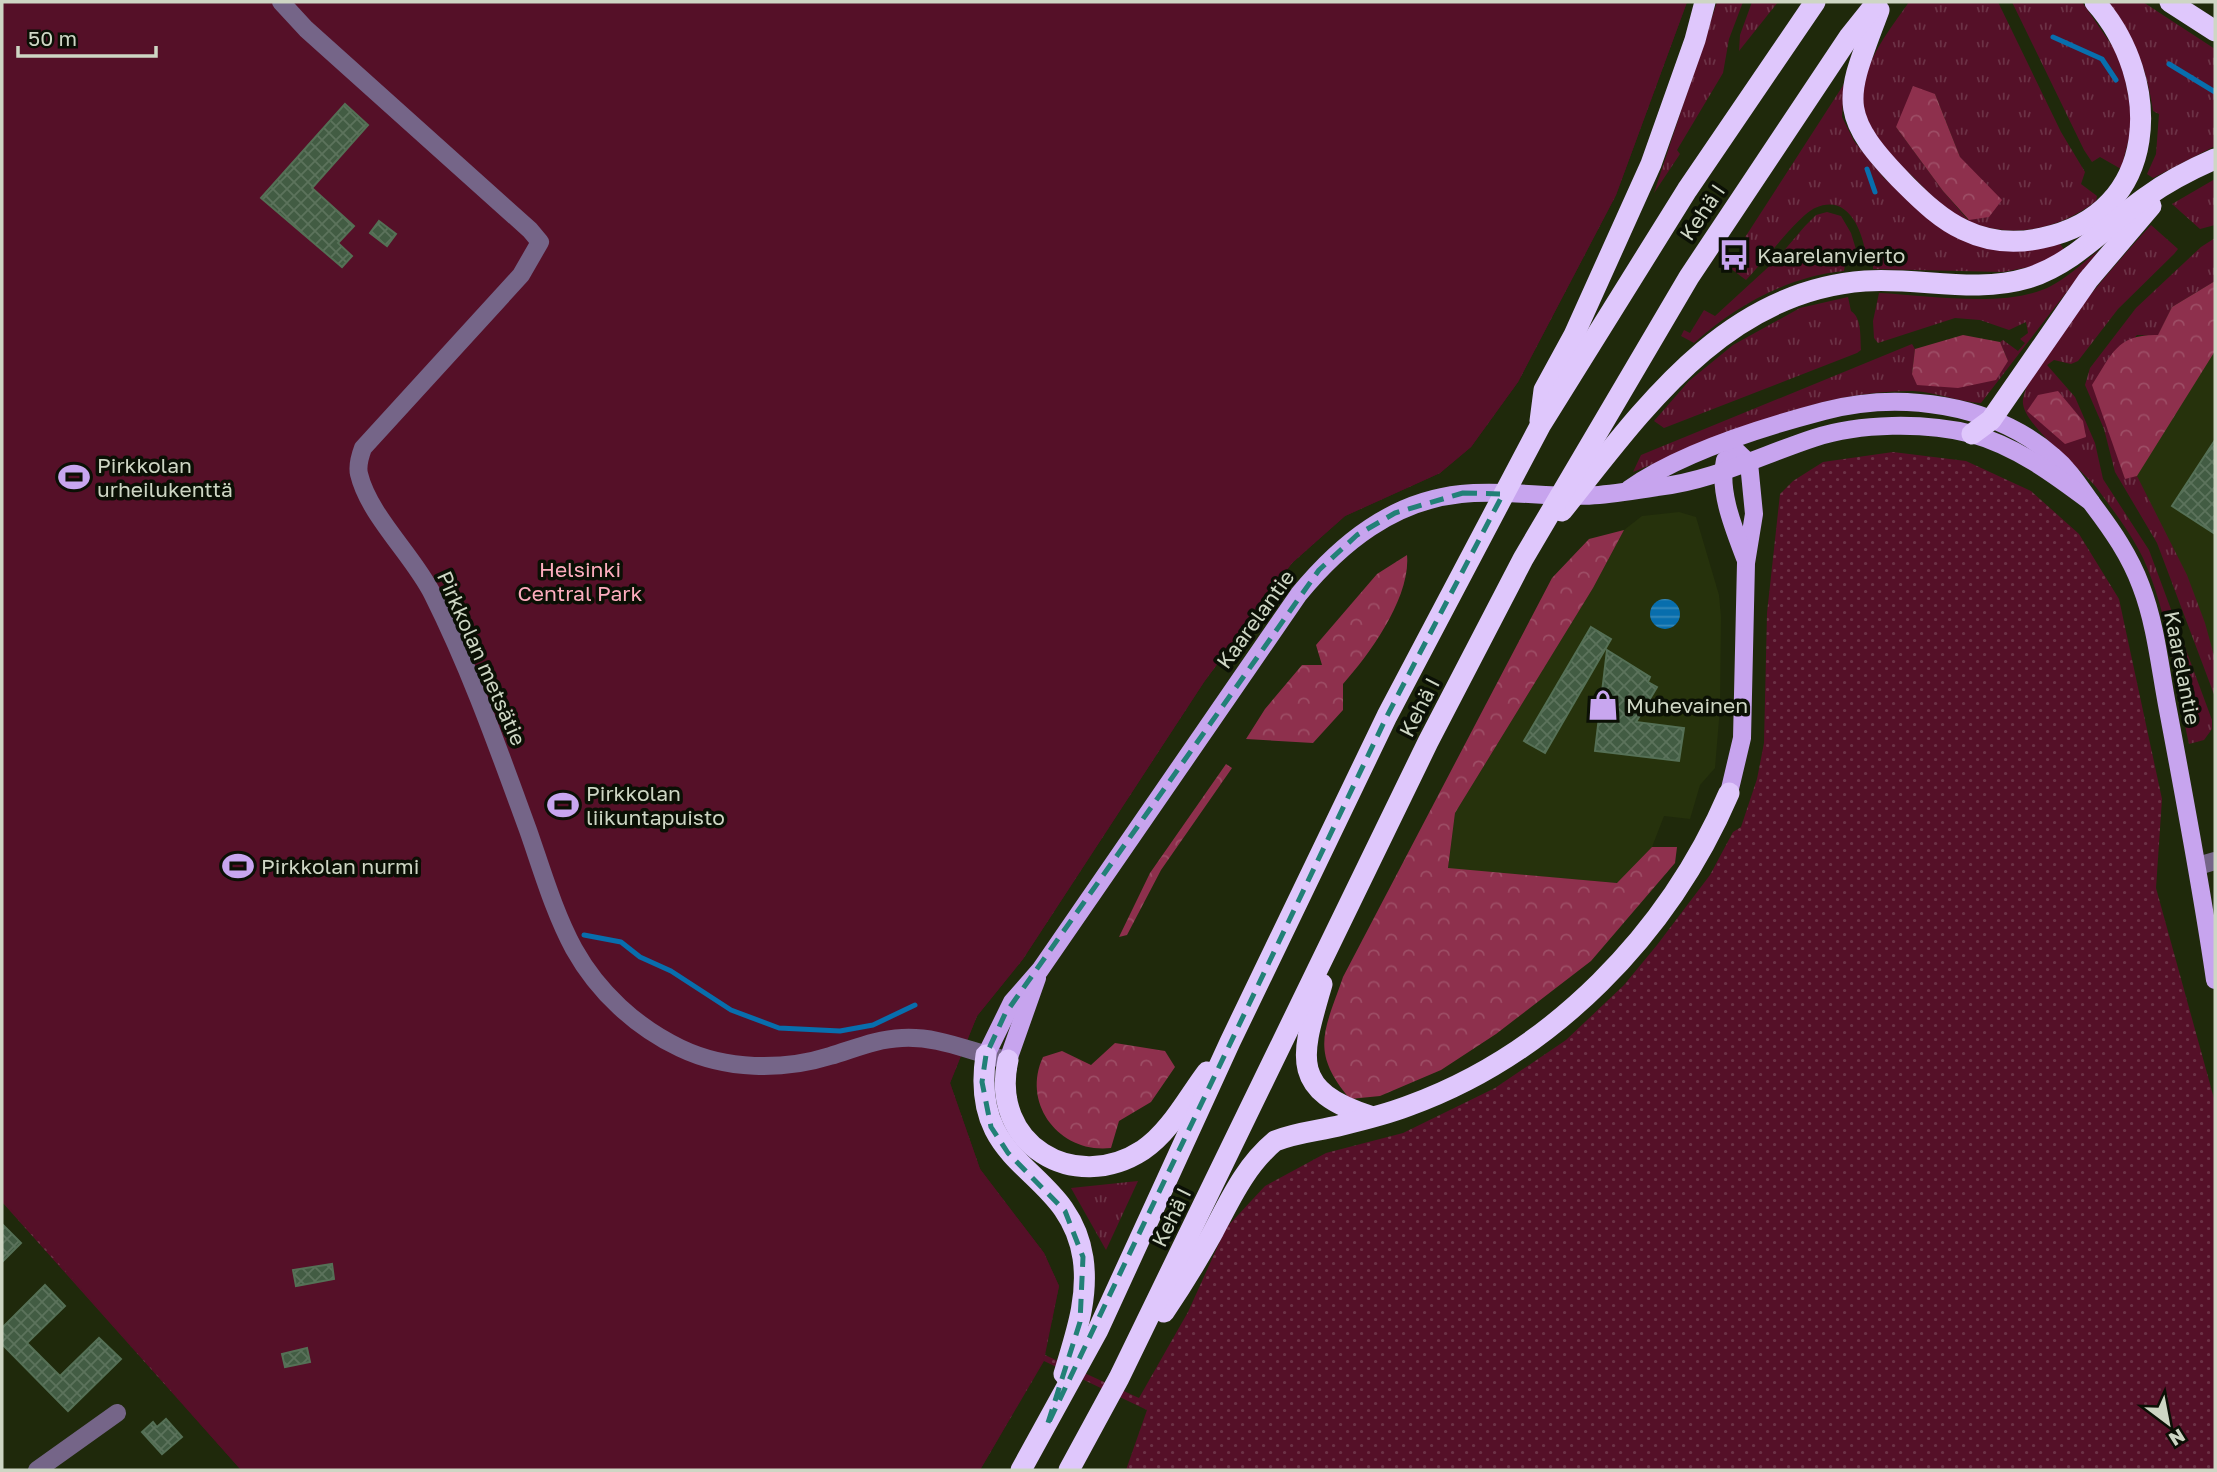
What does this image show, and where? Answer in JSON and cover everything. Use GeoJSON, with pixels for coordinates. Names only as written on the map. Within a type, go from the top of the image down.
{"type":"FeatureCollection","features":[{"type":"Feature","properties":{"kind":"highway"},"geometry":{"type":"LineString","coordinates":[[1540,426],[1544,390],[1584,314],[1651,164],[1695,40],[1705,2]]}},
{"type":"Feature","properties":{"kind":"highway","name":"Kehä I"},"geometry":{"type":"LineString","coordinates":[[1021,1470],[1098,1330],[1230,1042],[1387,716],[1540,426],[1687,190],[1815,2]]}},
{"type":"Feature","properties":{"kind":"highway"},"geometry":{"type":"LineString","coordinates":[[1879,2],[1853,86],[1852,104],[1862,133],[1881,159],[1944,219],[1981,237],[2016,241],[2050,237],[2085,223],[2114,197],[2134,163],[2143,114],[2140,91],[2123,43],[2095,2]]}},
{"type":"Feature","properties":{"kind":"highway","name":"Kehä I"},"geometry":{"type":"LineString","coordinates":[[1069,1470],[1119,1378],[1428,742],[1523,559],[1597,428],[1715,236],[1849,37],[1879,2]]}},
{"type":"Feature","properties":{"kind":"highway"},"geometry":{"type":"LineString","coordinates":[[2170,2],[2215,31]]}},
{"type":"Feature","properties":{"kind":"highway"},"geometry":{"type":"LineString","coordinates":[[1523,559],[1665,385],[1726,331],[1785,299],[1825,287],[1864,281],[1996,284],[2027,278],[2054,267],[2087,247],[2146,197],[2215,159]]}},
{"type":"Feature","properties":{"kind":"highway"},"geometry":{"type":"LineString","coordinates":[[1972,434],[1991,420],[2088,280],[2176,181]]}},
{"type":"Feature","properties":{"kind":"highway"},"geometry":{"type":"LineString","coordinates":[[1119,1378],[1190,1273],[1236,1188],[1258,1155],[1275,1141],[1292,1134],[1341,1126],[1407,1107],[1474,1076],[1541,1034],[1592,992],[1640,939],[1684,879],[1715,827],[1729,793]]}},
{"type":"Feature","properties":{"kind":"highway"},"geometry":{"type":"LineString","coordinates":[[1338,927],[1310,1026],[1305,1057],[1309,1076],[1329,1100],[1370,1116]]}},
{"type":"Feature","properties":{"kind":"highway"},"geometry":{"type":"LineString","coordinates":[[1008,1060],[1004,1077],[1006,1102],[1022,1135],[1050,1159],[1082,1168],[1102,1167],[1127,1159],[1160,1136],[1230,1042]]}},
{"type":"Feature","properties":{"kind":"highway"},"geometry":{"type":"LineString","coordinates":[[986,1055],[982,1082],[991,1127],[1008,1153],[1040,1181],[1065,1210],[1083,1257],[1084,1288],[1080,1322],[1047,1426]]}},
{"type":"Feature","properties":{"kind":"main road","name":"Kaarelantie"},"geometry":{"type":"LineString","coordinates":[[1629,489],[1657,469],[1728,443],[1838,407],[1895,400],[1947,406],[1991,420],[2031,439],[2054,456],[2077,479],[2127,555],[2150,613],[2207,863],[2215,980]]}},
{"type":"Feature","properties":{"kind":"main road","name":"Kaarelantie"},"geometry":{"type":"LineString","coordinates":[[986,1055],[1012,1002],[1040,970],[1299,594],[1338,551],[1357,535],[1395,513],[1431,499],[1463,494],[1599,495],[1659,487],[1749,463],[1814,438],[1850,429],[1888,426],[1972,434],[2052,472],[2091,502]]}},
{"type":"Feature","properties":{"kind":"main road"},"geometry":{"type":"LineString","coordinates":[[1728,443],[1749,463],[1754,514],[1746,563],[1742,738],[1729,793]]}},
{"type":"Feature","properties":{"kind":"main road"},"geometry":{"type":"LineString","coordinates":[[1728,443],[1722,471],[1731,520],[1746,563]]}},
{"type":"Feature","properties":{"kind":"main road","name":"Kaarelantie"},"geometry":{"type":"LineString","coordinates":[[1008,1060],[1040,970]]}},
{"type":"Feature","properties":{"kind":"street","name":"Pirkkolan metsätie"},"geometry":{"type":"LineString","coordinates":[[281,2],[306,29],[530,230],[540,242],[521,275],[363,448],[358,471],[373,504],[437,604],[473,684],[554,903],[574,948],[587,968],[636,1023],[681,1048],[713,1060],[748,1065],[797,1064],[875,1042],[904,1038],[946,1042],[1008,1060]]}},
{"type":"Feature","properties":{"kind":"street"},"geometry":{"type":"LineString","coordinates":[[37,1470],[117,1413]]}},
{"type":"Feature","properties":{"kind":"highlighted area"},"geometry":{"type":"Polygon","coordinates":[[[1463,493],[1503,494],[1387,716],[1047,1426],[1080,1322],[1083,1257],[1065,1211],[1008,1153],[991,1127],[982,1082],[986,1055],[1005,1014],[1319,570],[1357,535],[1395,513],[1463,493]]]}},
{"type":"Feature","properties":{"kind":"shaded area"},"geometry":{"type":"Polygon","coordinates":[[[2215,351],[2215,657],[2183,582],[2125,479],[2215,351]]]}},
{"type":"Feature","properties":{"kind":"shaded area"},"geometry":{"type":"Polygon","coordinates":[[[1679,512],[1696,517],[1719,595],[1721,617],[1720,708],[1715,768],[1700,785],[1690,819],[1664,816],[1652,847],[1618,883],[1448,869],[1455,813],[1593,588],[1624,530],[1642,516],[1679,512]]]}},
{"type":"Feature","properties":{"kind":"green space","name":"Pirkkolan liikuntapuisto"},"geometry":{"type":"Polygon","coordinates":[[[2,2],[1687,2],[1616,195],[1518,382],[1471,447],[1440,473],[1345,516],[1292,563],[1204,682],[1023,959],[977,1016],[950,1083],[980,1169],[1044,1253],[1059,1286],[1045,1355],[1139,1398],[1188,1312],[1226,1228],[1265,1186],[1326,1153],[1403,1133],[1495,1088],[1566,1040],[1624,985],[1710,875],[1733,832],[1741,827],[1757,779],[1764,743],[1767,613],[1780,494],[1793,481],[1823,462],[1893,452],[1966,461],[2031,491],[2079,534],[2119,599],[2162,799],[2156,888],[2215,1102],[2215,1470],[1126,1470],[1147,1410],[1044,1361],[980,1470],[241,1470],[2,1202],[2,2]]]}},
{"type":"Feature","properties":{"kind":"green space","name":"Pirkkolan liikuntapuisto"},"geometry":{"type":"Polygon","coordinates":[[[2,2],[1687,2],[1616,195],[1518,382],[1471,447],[1440,473],[1345,516],[1292,563],[1204,682],[1023,959],[977,1016],[950,1083],[980,1169],[1044,1253],[1059,1286],[1043,1361],[980,1470],[241,1470],[2,1199],[2,2]]]}},
{"type":"Feature","properties":{"kind":"green space"},"geometry":{"type":"Polygon","coordinates":[[[1717,2],[1743,2],[1729,39],[1723,73],[1677,150],[1680,154],[1654,193],[1717,2]]]}},
{"type":"Feature","properties":{"kind":"green space"},"geometry":{"type":"Polygon","coordinates":[[[1752,2],[1778,2],[1739,51],[1740,35],[1752,2]]]}},
{"type":"Feature","properties":{"kind":"green space"},"geometry":{"type":"Polygon","coordinates":[[[1909,2],[1998,2],[2061,132],[2085,172],[2081,184],[2097,196],[2096,201],[2065,220],[2048,226],[1994,229],[1977,224],[1960,217],[1946,208],[1891,155],[1870,126],[1863,103],[1863,91],[1874,55],[1909,2]],[[1935,94],[1896,127],[1968,220],[1960,157],[1935,94]]]}},
{"type":"Feature","properties":{"kind":"green space"},"geometry":{"type":"Polygon","coordinates":[[[2012,2],[2082,2],[2122,60],[2133,123],[2121,169],[2100,157],[2092,162],[2084,150],[2012,2]]]}},
{"type":"Feature","properties":{"kind":"green space"},"geometry":{"type":"Polygon","coordinates":[[[2107,2],[2143,2],[2215,49],[2215,146],[2153,178],[2147,174],[2156,154],[2159,114],[2153,111],[2143,67],[2132,40],[2107,2]]]}},
{"type":"Feature","properties":{"kind":"green space"},"geometry":{"type":"Polygon","coordinates":[[[1844,84],[1842,117],[1854,141],[1884,178],[1933,222],[2059,242],[2065,251],[2034,266],[2003,272],[1873,269],[1873,257],[1866,255],[1861,235],[1851,216],[1836,205],[1827,205],[1808,212],[1746,280],[1730,268],[1738,265],[1745,254],[1742,242],[1844,84]]]}},
{"type":"Feature","properties":{"kind":"green space"},"geometry":{"type":"Polygon","coordinates":[[[1913,86],[1935,94],[1960,157],[2002,200],[1989,217],[1969,220],[1943,191],[1896,127],[1913,86]]]}},
{"type":"Feature","properties":{"kind":"green space"},"geometry":{"type":"Polygon","coordinates":[[[2215,179],[2215,225],[2200,229],[2172,204],[2215,179]]]}},
{"type":"Feature","properties":{"kind":"green space"},"geometry":{"type":"Polygon","coordinates":[[[1827,212],[1841,216],[1851,233],[1858,256],[1846,258],[1844,271],[1803,279],[1764,295],[1727,317],[1694,343],[1681,336],[1684,330],[1690,333],[1704,310],[1715,316],[1776,260],[1816,215],[1827,212]]]}},
{"type":"Feature","properties":{"kind":"green space"},"geometry":{"type":"Polygon","coordinates":[[[2151,225],[2178,249],[2118,309],[2078,361],[2071,364],[2054,360],[2047,365],[2075,397],[2095,443],[2103,479],[2149,550],[2212,720],[2212,729],[2204,740],[2189,744],[2166,626],[2143,558],[2127,530],[2096,487],[2040,432],[2025,409],[2023,400],[2040,362],[2058,337],[2099,284],[2151,225]]]}},
{"type":"Feature","properties":{"kind":"green space"},"geometry":{"type":"Polygon","coordinates":[[[2215,238],[2215,281],[2172,307],[2158,336],[2137,335],[2093,385],[2125,478],[2137,476],[2187,575],[2215,659],[2215,697],[2157,543],[2115,472],[2104,429],[2085,385],[2090,368],[2136,308],[2201,247],[2215,238]]]}},
{"type":"Feature","properties":{"kind":"green space"},"geometry":{"type":"Polygon","coordinates":[[[2099,250],[1981,403],[1913,391],[1840,398],[1770,418],[1633,472],[1641,455],[1912,344],[1915,349],[1912,374],[2008,361],[2000,342],[2003,340],[2018,351],[2025,343],[2020,339],[2028,333],[2026,322],[2009,330],[1980,320],[1955,318],[1878,343],[1874,338],[1873,321],[1879,293],[1967,299],[2013,297],[2051,286],[2099,250]]]}},
{"type":"Feature","properties":{"kind":"green space"},"geometry":{"type":"Polygon","coordinates":[[[2215,281],[2215,351],[2137,476],[2125,479],[2092,385],[2111,355],[2124,342],[2133,338],[2158,335],[2172,307],[2215,281]]]}},
{"type":"Feature","properties":{"kind":"green space"},"geometry":{"type":"Polygon","coordinates":[[[1848,297],[1851,311],[1855,314],[1860,328],[1861,350],[1857,353],[1664,428],[1654,421],[1689,381],[1733,345],[1800,308],[1848,297]]]}},
{"type":"Feature","properties":{"kind":"green space"},"geometry":{"type":"Polygon","coordinates":[[[1963,335],[2000,342],[2008,361],[1996,380],[1958,388],[1917,385],[1912,374],[1915,349],[1963,335]]]}},
{"type":"Feature","properties":{"kind":"green space"},"geometry":{"type":"Polygon","coordinates":[[[2058,391],[2083,421],[2086,437],[2065,444],[2027,411],[2038,395],[2058,391]]]}},
{"type":"Feature","properties":{"kind":"green space"},"geometry":{"type":"Polygon","coordinates":[[[1624,530],[1593,588],[1455,813],[1448,868],[1617,883],[1652,847],[1677,847],[1675,863],[1591,961],[1496,1034],[1441,1070],[1380,1096],[1350,1099],[1329,1067],[1324,1040],[1326,1026],[1343,977],[1552,578],[1589,539],[1624,530]]]}},
{"type":"Feature","properties":{"kind":"green space"},"geometry":{"type":"Polygon","coordinates":[[[1407,555],[1407,571],[1396,606],[1376,641],[1343,684],[1343,710],[1313,743],[1246,739],[1265,709],[1302,665],[1322,665],[1316,645],[1377,574],[1407,555]]]}},
{"type":"Feature","properties":{"kind":"green space"},"geometry":{"type":"Polygon","coordinates":[[[1226,764],[1232,768],[1161,870],[1127,935],[1119,937],[1150,873],[1226,764]]]}},
{"type":"Feature","properties":{"kind":"green space"},"geometry":{"type":"Polygon","coordinates":[[[1115,1043],[1165,1051],[1175,1067],[1151,1102],[1119,1121],[1111,1148],[1093,1148],[1076,1143],[1061,1134],[1041,1108],[1037,1092],[1043,1057],[1062,1051],[1091,1065],[1115,1043]]]}},
{"type":"Feature","properties":{"kind":"green space"},"geometry":{"type":"Polygon","coordinates":[[[1138,1181],[1106,1250],[1071,1188],[1138,1181]]]}},
{"type":"Feature","properties":{"kind":"water"},"geometry":{"type":"Polygon","coordinates":[[[1665,599],[1676,603],[1680,614],[1676,625],[1665,629],[1654,625],[1650,614],[1654,603],[1665,599]]]}},
{"type":"Feature","properties":{"kind":"building"},"geometry":{"type":"Polygon","coordinates":[[[345,104],[368,125],[312,188],[354,226],[338,243],[352,256],[342,267],[261,198],[345,104]]]}},
{"type":"Feature","properties":{"kind":"building"},"geometry":{"type":"Polygon","coordinates":[[[379,221],[396,234],[387,246],[370,233],[379,221]]]}},
{"type":"Feature","properties":{"kind":"building"},"geometry":{"type":"Polygon","coordinates":[[[2215,440],[2215,534],[2172,506],[2215,440]]]}},
{"type":"Feature","properties":{"kind":"building"},"geometry":{"type":"Polygon","coordinates":[[[1591,627],[1611,639],[1545,753],[1524,741],[1591,627]]]}},
{"type":"Feature","properties":{"kind":"building"},"geometry":{"type":"Polygon","coordinates":[[[1607,650],[1650,677],[1648,682],[1657,687],[1636,722],[1684,728],[1679,761],[1595,751],[1607,650]]]}},
{"type":"Feature","properties":{"kind":"building"},"geometry":{"type":"Polygon","coordinates":[[[2,1224],[21,1243],[2,1262],[2,1224]]]}},
{"type":"Feature","properties":{"kind":"building"},"geometry":{"type":"Polygon","coordinates":[[[332,1264],[334,1279],[296,1286],[293,1270],[332,1264]]]}},
{"type":"Feature","properties":{"kind":"building"},"geometry":{"type":"Polygon","coordinates":[[[45,1285],[65,1306],[27,1343],[60,1376],[99,1338],[121,1359],[68,1411],[2,1344],[2,1328],[45,1285]]]}},
{"type":"Feature","properties":{"kind":"building"},"geometry":{"type":"Polygon","coordinates":[[[307,1348],[310,1362],[285,1367],[282,1354],[307,1348]]]}},
{"type":"Feature","properties":{"kind":"building"},"geometry":{"type":"Polygon","coordinates":[[[166,1419],[182,1437],[162,1454],[142,1432],[153,1422],[157,1427],[166,1419]]]}},
{"type":"Feature","properties":{"kind":"waterway"},"geometry":{"type":"LineString","coordinates":[[2053,37],[2102,59],[2116,80]]}},
{"type":"Feature","properties":{"kind":"waterway"},"geometry":{"type":"LineString","coordinates":[[2169,64],[2215,92]]}},
{"type":"Feature","properties":{"kind":"waterway"},"geometry":{"type":"LineString","coordinates":[[1867,169],[1875,192]]}},
{"type":"Feature","properties":{"kind":"waterway"},"geometry":{"type":"LineString","coordinates":[[584,935],[621,942],[640,957],[671,971],[731,1010],[779,1028],[840,1031],[873,1025],[915,1005]]}},
{"type":"Feature","properties":{"kind":"place","name":"Kaarelanvierto"},"geometry":{"type":"Point","coordinates":[1734,255]}},
{"type":"Feature","properties":{"kind":"place","name":"Pirkkolan urheilukenttä"},"geometry":{"type":"Point","coordinates":[74,477]}},
{"type":"Feature","properties":{"kind":"place","name":"Muhevainen"},"geometry":{"type":"Point","coordinates":[1603,705]}},
{"type":"Feature","properties":{"kind":"place","name":"Pirkkolan liikuntapuisto"},"geometry":{"type":"Point","coordinates":[563,805]}},
{"type":"Feature","properties":{"kind":"place","name":"Pirkkolan nurmi"},"geometry":{"type":"Point","coordinates":[238,866]}},
{"type":"Feature","properties":{"kind":"park label","name":"Helsinki Central Park"},"geometry":{"type":"Point","coordinates":[580,581]}}]}
